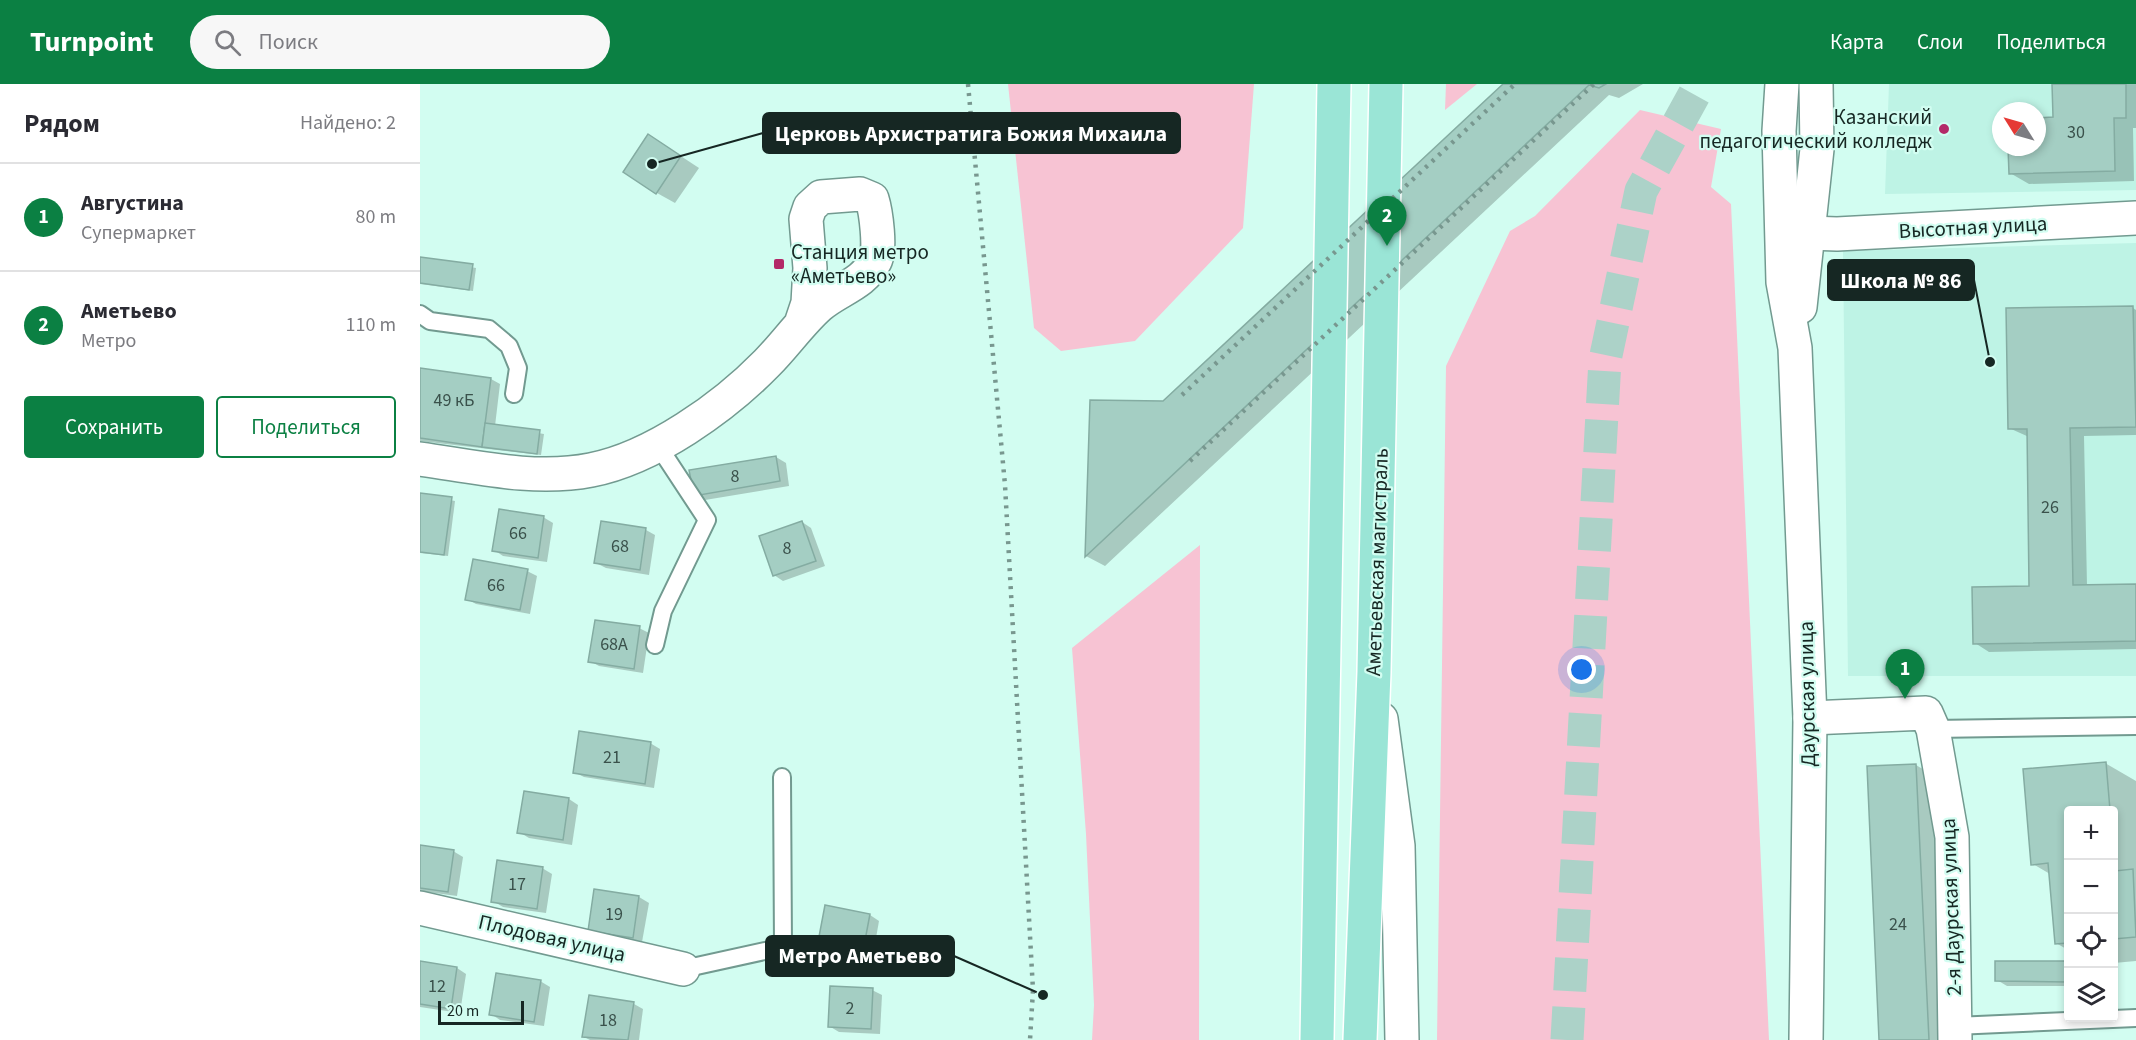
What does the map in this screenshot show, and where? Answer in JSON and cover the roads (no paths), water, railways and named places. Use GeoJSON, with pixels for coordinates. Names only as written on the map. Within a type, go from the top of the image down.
{"type":"FeatureCollection","features":[{"type":"Feature","properties":{"kind":"main road"},"geometry":{"type":"LineString","coordinates":[[1317,1040],[1334,84]]}},
{"type":"Feature","properties":{"kind":"main road","name":"Аметьевская магистраль"},"geometry":{"type":"LineString","coordinates":[[1360,1040],[1374,672],[1386,84]]}},
{"type":"Feature","properties":{"kind":"street","name":"Даурская улица"},"geometry":{"type":"LineString","coordinates":[[1782,84],[1779,131],[1783,282],[1795,348],[1810,718],[1806,1040]]}},
{"type":"Feature","properties":{"kind":"street","name":"Даурская улица"},"geometry":{"type":"LineString","coordinates":[[1795,348],[1817,149],[1816,84]]}},
{"type":"Feature","properties":{"kind":"street","name":"Высотная улица"},"geometry":{"type":"LineString","coordinates":[[1809,233],[1837,234],[2136,218]]}},
{"type":"Feature","properties":{"kind":"street"},"geometry":{"type":"LineString","coordinates":[[420,459],[519,473],[558,475],[592,470],[626,460],[706,415],[743,387],[801,324]]}},
{"type":"Feature","properties":{"kind":"street"},"geometry":{"type":"LineString","coordinates":[[1374,672],[1398,846],[1402,1040]]}},
{"type":"Feature","properties":{"kind":"street"},"geometry":{"type":"LineString","coordinates":[[1810,718],[1926,713],[1933,729]]}},
{"type":"Feature","properties":{"kind":"street","name":"2-я Даурская улица"},"geometry":{"type":"LineString","coordinates":[[1933,729],[1952,837],[1955,1033]]}},
{"type":"Feature","properties":{"kind":"street","name":"Плодовая улица"},"geometry":{"type":"LineString","coordinates":[[420,908],[683,969]]}},
{"type":"Feature","properties":{"kind":"lane"},"geometry":{"type":"LineString","coordinates":[[420,314],[430,321],[489,329],[509,346],[518,368],[514,394]]}},
{"type":"Feature","properties":{"kind":"lane"},"geometry":{"type":"LineString","coordinates":[[655,645],[663,611],[707,520],[657,444]]}},
{"type":"Feature","properties":{"kind":"lane"},"geometry":{"type":"LineString","coordinates":[[1933,729],[2136,726]]}},
{"type":"Feature","properties":{"kind":"lane"},"geometry":{"type":"LineString","coordinates":[[683,969],[783,947],[782,777]]}},
{"type":"Feature","properties":{"kind":"lane"},"geometry":{"type":"LineString","coordinates":[[1955,1033],[2136,1018]]}},
{"type":"Feature","properties":{"kind":"tunnel"},"geometry":{"type":"LineString","coordinates":[[1567,1040],[1605,360],[1641,191],[1700,84]]}},
{"type":"Feature","properties":{"kind":"railway"},"geometry":{"type":"LineString","coordinates":[[968,84],[1005,485],[1033,990],[1030,1040]]}},
{"type":"Feature","properties":{"kind":"railway"},"geometry":{"type":"LineString","coordinates":[[1182,395],[1515,84]]}},
{"type":"Feature","properties":{"kind":"railway"},"geometry":{"type":"LineString","coordinates":[[1190,461],[1594,84]]}},
{"type":"Feature","properties":{"kind":"place","name":"Казанский педагогический колледж"},"geometry":{"type":"Point","coordinates":[1944,129]}},
{"type":"Feature","properties":{"kind":"place","name":"Церковь Архистратига Божия Михаила"},"geometry":{"type":"Point","coordinates":[652,164]}},
{"type":"Feature","properties":{"kind":"place","name":"Аметьево"},"geometry":{"type":"Point","coordinates":[1387,246]}},
{"type":"Feature","properties":{"kind":"place","name":"Станция метро «Аметьево»"},"geometry":{"type":"Point","coordinates":[779,264]}},
{"type":"Feature","properties":{"kind":"place","name":"Школа № 86"},"geometry":{"type":"Point","coordinates":[1990,362]}},
{"type":"Feature","properties":{"kind":"place","name":"Августина"},"geometry":{"type":"Point","coordinates":[1905,699]}},
{"type":"Feature","properties":{"kind":"place","name":"Метро Аметьево"},"geometry":{"type":"Point","coordinates":[1043,995]}}]}
